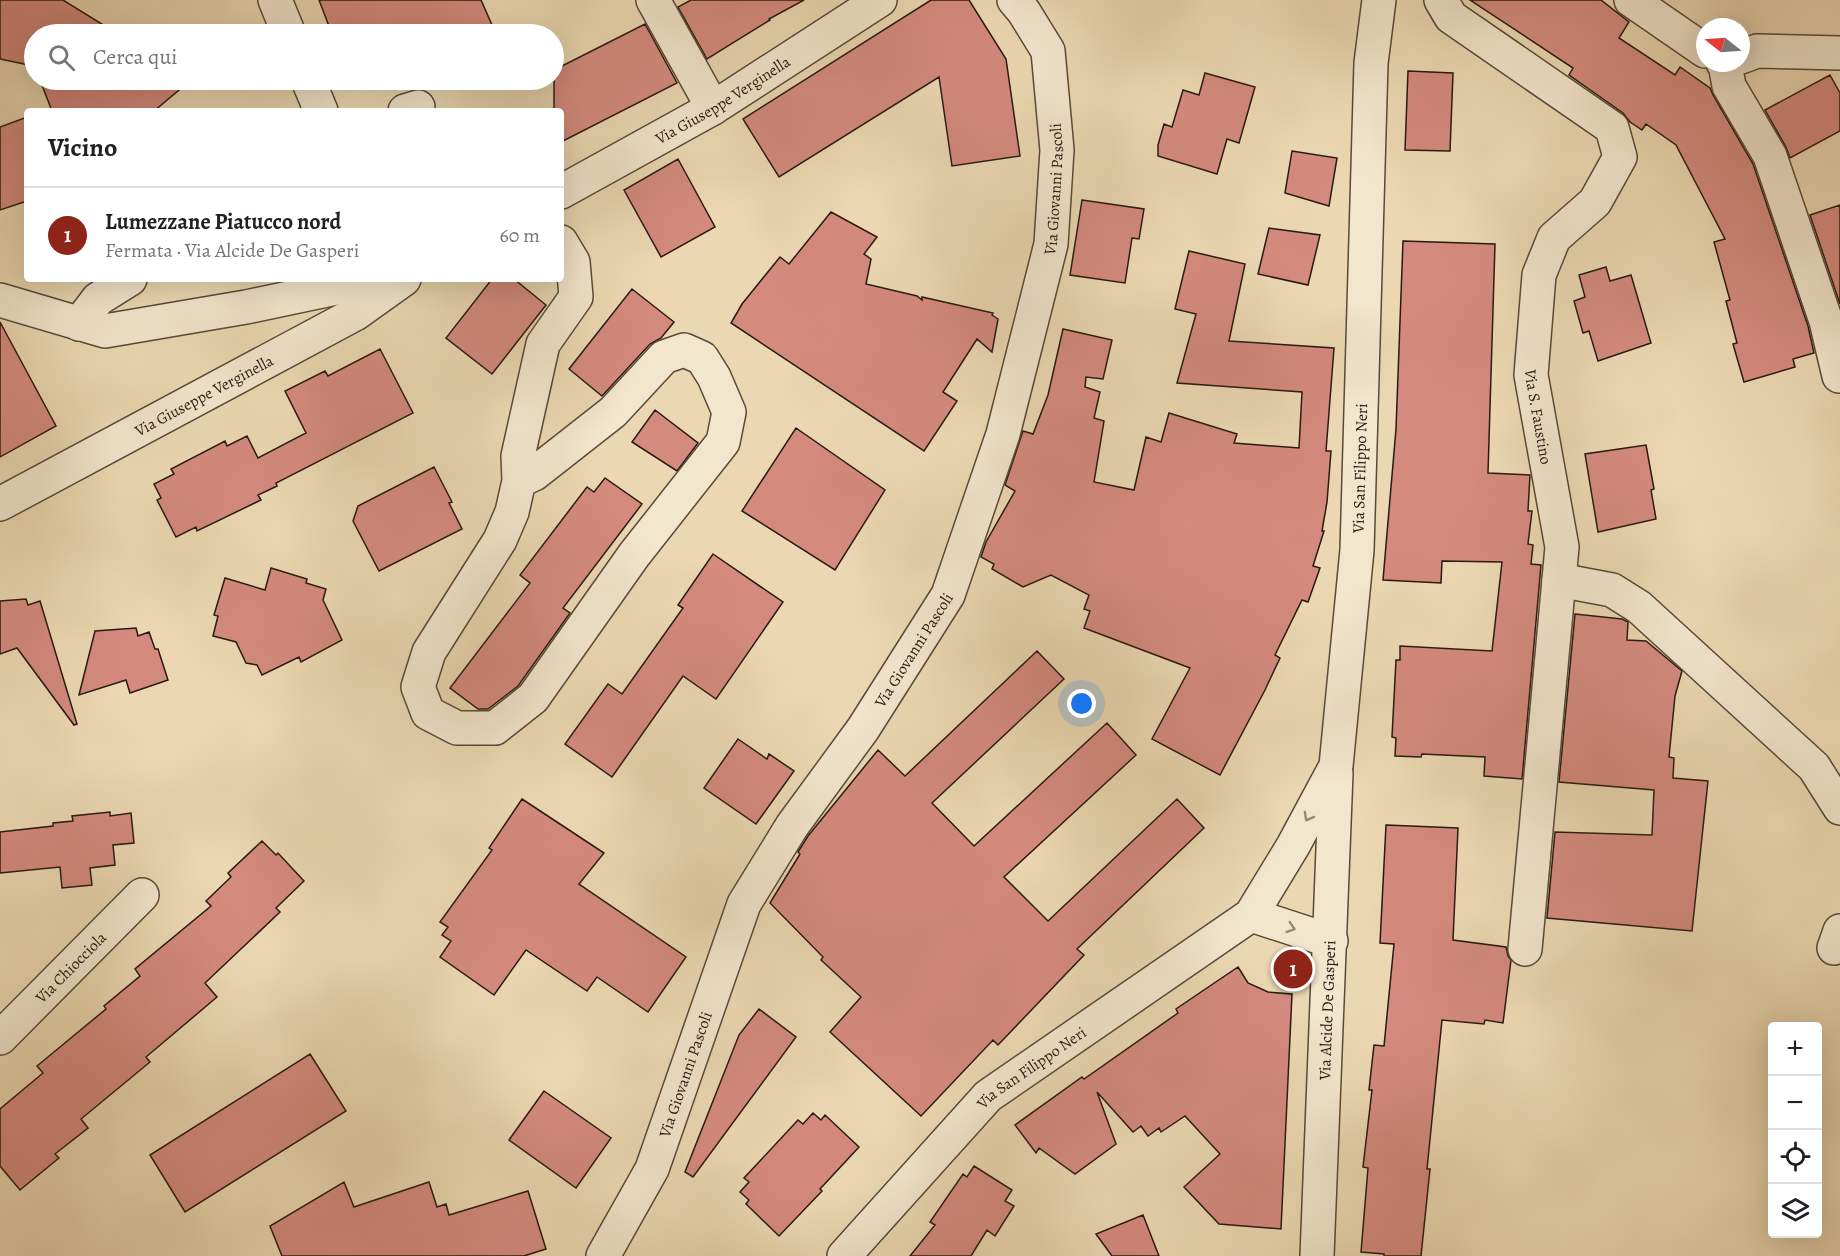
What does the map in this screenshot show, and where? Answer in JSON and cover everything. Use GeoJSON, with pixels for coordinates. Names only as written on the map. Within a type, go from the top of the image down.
{"type":"FeatureCollection","features":[{"type":"Feature","properties":{"kind":"street"},"geometry":{"type":"LineString","coordinates":[[275,0],[285,24]]}},
{"type":"Feature","properties":{"kind":"street"},"geometry":{"type":"LineString","coordinates":[[653,0],[713,108]]}},
{"type":"Feature","properties":{"kind":"street","name":"Via Giuseppe Verginella"},"geometry":{"type":"LineString","coordinates":[[564,190],[713,108],[880,0]]}},
{"type":"Feature","properties":{"kind":"street","name":"Via Giovanni Pascoli"},"geometry":{"type":"LineString","coordinates":[[603,1256],[652,1169],[744,904],[792,826],[863,729],[948,595],[1002,434],[1051,244],[1057,150],[1048,51],[1014,0]]}},
{"type":"Feature","properties":{"kind":"street","name":"Via San Filippo Neri"},"geometry":{"type":"LineString","coordinates":[[844,1256],[988,1096],[1251,915],[1293,846],[1336,766],[1357,550],[1371,63],[1378,0]]}},
{"type":"Feature","properties":{"kind":"street","name":"Via S. Faustino"},"geometry":{"type":"LineString","coordinates":[[1440,0],[1451,17],[1612,128],[1620,157],[1595,202],[1554,238],[1539,275],[1531,375],[1562,547],[1525,949]]}},
{"type":"Feature","properties":{"kind":"street"},"geometry":{"type":"LineString","coordinates":[[1631,0],[1696,42]]}},
{"type":"Feature","properties":{"kind":"street"},"geometry":{"type":"LineString","coordinates":[[1750,53],[1757,51],[1840,53]]}},
{"type":"Feature","properties":{"kind":"street"},"geometry":{"type":"LineString","coordinates":[[1726,72],[1729,86],[1770,156],[1826,321],[1839,376]]}},
{"type":"Feature","properties":{"kind":"street"},"geometry":{"type":"LineString","coordinates":[[312,90],[320,108]]}},
{"type":"Feature","properties":{"kind":"street"},"geometry":{"type":"LineString","coordinates":[[519,481],[534,474],[612,412],[664,357],[684,350],[702,358],[714,377],[729,412],[723,442],[634,555],[533,698],[495,728],[457,728],[428,713],[418,687],[429,652],[500,540],[512,512],[519,481],[518,456],[543,344],[576,297],[573,262],[564,247]]}},
{"type":"Feature","properties":{"kind":"street"},"geometry":{"type":"LineString","coordinates":[[79,324],[98,299],[125,282]]}},
{"type":"Feature","properties":{"kind":"street"},"geometry":{"type":"LineString","coordinates":[[0,300],[105,331],[246,307],[365,282]]}},
{"type":"Feature","properties":{"kind":"street","name":"Via Giuseppe Verginella"},"geometry":{"type":"LineString","coordinates":[[0,504],[355,314],[400,282]]}},
{"type":"Feature","properties":{"kind":"street"},"geometry":{"type":"LineString","coordinates":[[1559,580],[1612,590],[1639,608],[1814,767],[1840,808]]}},
{"type":"Feature","properties":{"kind":"street","name":"Via Alcide De Gasperi"},"geometry":{"type":"LineString","coordinates":[[1317,1256],[1336,766]]}},
{"type":"Feature","properties":{"kind":"street","name":"Via Chiocciola"},"geometry":{"type":"LineString","coordinates":[[0,1038],[142,895]]}},
{"type":"Feature","properties":{"kind":"street"},"geometry":{"type":"LineString","coordinates":[[1251,915],[1331,941]]}},
{"type":"Feature","properties":{"kind":"building"},"geometry":{"type":"Polygon","coordinates":[[[0,0],[63,0],[102,24],[24,24],[24,64],[0,59],[0,0]]]}},
{"type":"Feature","properties":{"kind":"building"},"geometry":{"type":"Polygon","coordinates":[[[319,0],[481,0],[492,24],[328,24],[319,0]]]}},
{"type":"Feature","properties":{"kind":"building"},"geometry":{"type":"Polygon","coordinates":[[[691,0],[804,0],[769,19],[707,59],[678,7],[691,0]]]}},
{"type":"Feature","properties":{"kind":"building"},"geometry":{"type":"Polygon","coordinates":[[[931,0],[969,0],[1006,59],[1020,156],[952,166],[939,77],[779,177],[743,119],[931,0]]]}},
{"type":"Feature","properties":{"kind":"building"},"geometry":{"type":"Polygon","coordinates":[[[1470,0],[1601,0],[1629,22],[1619,38],[1675,75],[1680,67],[1710,88],[1753,164],[1808,326],[1814,353],[1793,359],[1795,367],[1744,382],[1733,344],[1737,343],[1726,301],[1730,300],[1714,242],[1725,239],[1676,145],[1646,124],[1642,130],[1630,122],[1623,113],[1569,75],[1573,68],[1470,0]]]}},
{"type":"Feature","properties":{"kind":"building"},"geometry":{"type":"Polygon","coordinates":[[[645,24],[677,83],[564,140],[564,108],[554,108],[554,90],[564,90],[564,65],[645,24]]]}},
{"type":"Feature","properties":{"kind":"building"},"geometry":{"type":"Polygon","coordinates":[[[1408,71],[1453,73],[1450,151],[1405,150],[1408,71]]]}},
{"type":"Feature","properties":{"kind":"building"},"geometry":{"type":"Polygon","coordinates":[[[1205,73],[1255,87],[1239,143],[1227,139],[1217,174],[1158,156],[1158,145],[1164,124],[1172,127],[1183,90],[1199,95],[1205,73]]]}},
{"type":"Feature","properties":{"kind":"building"},"geometry":{"type":"Polygon","coordinates":[[[1830,75],[1840,93],[1840,131],[1790,158],[1765,110],[1830,75]]]}},
{"type":"Feature","properties":{"kind":"building"},"geometry":{"type":"Polygon","coordinates":[[[44,90],[179,90],[158,108],[51,108],[44,90]]]}},
{"type":"Feature","properties":{"kind":"building"},"geometry":{"type":"Polygon","coordinates":[[[24,118],[24,202],[0,210],[0,127],[24,118]]]}},
{"type":"Feature","properties":{"kind":"building"},"geometry":{"type":"Polygon","coordinates":[[[1292,151],[1337,158],[1329,206],[1285,193],[1292,151]]]}},
{"type":"Feature","properties":{"kind":"building"},"geometry":{"type":"Polygon","coordinates":[[[678,159],[715,227],[661,257],[624,190],[678,159]]]}},
{"type":"Feature","properties":{"kind":"building"},"geometry":{"type":"Polygon","coordinates":[[[1082,200],[1144,209],[1139,239],[1132,238],[1125,283],[1070,275],[1082,200]]]}},
{"type":"Feature","properties":{"kind":"building"},"geometry":{"type":"Polygon","coordinates":[[[1840,205],[1840,304],[1810,215],[1840,205]]]}},
{"type":"Feature","properties":{"kind":"building"},"geometry":{"type":"Polygon","coordinates":[[[831,212],[877,237],[864,254],[871,259],[866,284],[917,296],[922,300],[922,297],[993,313],[992,315],[998,319],[992,352],[977,339],[943,392],[957,401],[924,451],[731,323],[742,304],[780,257],[789,264],[831,212]]]}},
{"type":"Feature","properties":{"kind":"building"},"geometry":{"type":"Polygon","coordinates":[[[1269,228],[1320,235],[1308,285],[1258,274],[1269,228]]]}},
{"type":"Feature","properties":{"kind":"building"},"geometry":{"type":"Polygon","coordinates":[[[1403,241],[1495,244],[1488,473],[1530,475],[1528,511],[1532,511],[1528,544],[1533,545],[1531,564],[1541,565],[1522,779],[1484,776],[1485,757],[1422,754],[1421,757],[1395,756],[1396,738],[1392,737],[1396,660],[1400,660],[1400,646],[1492,651],[1502,562],[1442,561],[1441,583],[1383,580],[1396,429],[1403,241]]]}},
{"type":"Feature","properties":{"kind":"building"},"geometry":{"type":"Polygon","coordinates":[[[1189,251],[1245,264],[1229,341],[1334,348],[1326,451],[1331,451],[1327,502],[1322,531],[1324,531],[1313,566],[1320,568],[1308,602],[1302,600],[1275,655],[1280,658],[1220,775],[1152,739],[1190,668],[1084,628],[1090,611],[1084,609],[1089,595],[1051,575],[1023,587],[992,569],[994,564],[981,557],[986,542],[1015,491],[1005,485],[1023,431],[1033,434],[1048,395],[1063,329],[1112,340],[1103,379],[1086,377],[1085,387],[1100,392],[1094,418],[1104,421],[1094,482],[1134,490],[1146,437],[1161,442],[1169,413],[1237,434],[1234,443],[1299,448],[1302,392],[1177,383],[1196,314],[1175,309],[1189,251]]]}},
{"type":"Feature","properties":{"kind":"building"},"geometry":{"type":"Polygon","coordinates":[[[1606,267],[1610,281],[1631,275],[1651,343],[1598,361],[1589,331],[1583,333],[1574,301],[1585,297],[1579,275],[1606,267]]]}},
{"type":"Feature","properties":{"kind":"building"},"geometry":{"type":"Polygon","coordinates":[[[490,282],[518,282],[546,305],[492,374],[446,338],[490,282]]]}},
{"type":"Feature","properties":{"kind":"building"},"geometry":{"type":"Polygon","coordinates":[[[632,289],[674,322],[661,338],[650,344],[602,396],[569,369],[632,289]]]}},
{"type":"Feature","properties":{"kind":"building"},"geometry":{"type":"Polygon","coordinates":[[[0,322],[56,426],[0,457],[0,322]]]}},
{"type":"Feature","properties":{"kind":"building"},"geometry":{"type":"Polygon","coordinates":[[[380,349],[413,413],[276,483],[277,486],[258,495],[261,500],[197,531],[196,527],[176,537],[157,500],[161,498],[154,484],[174,474],[171,469],[225,441],[227,446],[247,436],[258,458],[306,433],[285,391],[325,371],[328,376],[380,349]]]}},
{"type":"Feature","properties":{"kind":"building"},"geometry":{"type":"Polygon","coordinates":[[[655,410],[698,443],[677,471],[632,442],[655,410]]]}},
{"type":"Feature","properties":{"kind":"building"},"geometry":{"type":"Polygon","coordinates":[[[796,428],[885,490],[835,570],[742,511],[796,428]]]}},
{"type":"Feature","properties":{"kind":"building"},"geometry":{"type":"Polygon","coordinates":[[[1646,445],[1654,489],[1651,490],[1656,519],[1598,532],[1585,454],[1646,445]]]}},
{"type":"Feature","properties":{"kind":"building"},"geometry":{"type":"Polygon","coordinates":[[[434,467],[452,502],[449,503],[462,529],[379,571],[353,521],[358,506],[434,467]]]}},
{"type":"Feature","properties":{"kind":"building"},"geometry":{"type":"Polygon","coordinates":[[[605,478],[642,504],[563,608],[570,613],[518,686],[488,709],[478,709],[450,688],[530,583],[520,575],[587,487],[594,492],[605,478]]]}},
{"type":"Feature","properties":{"kind":"building"},"geometry":{"type":"Polygon","coordinates":[[[713,554],[783,602],[716,699],[683,676],[612,777],[565,744],[608,684],[622,694],[683,608],[678,605],[713,554]]]}},
{"type":"Feature","properties":{"kind":"building"},"geometry":{"type":"Polygon","coordinates":[[[271,568],[307,579],[306,583],[326,589],[323,600],[342,640],[301,662],[299,657],[262,675],[257,665],[246,663],[236,642],[213,636],[218,616],[214,615],[225,578],[265,590],[271,568]]]}},
{"type":"Feature","properties":{"kind":"building"},"geometry":{"type":"Polygon","coordinates":[[[26,599],[28,605],[40,601],[77,724],[74,725],[17,648],[0,654],[0,601],[26,599]]]}},
{"type":"Feature","properties":{"kind":"building"},"geometry":{"type":"Polygon","coordinates":[[[1575,614],[1622,619],[1628,622],[1627,640],[1646,641],[1682,671],[1675,696],[1669,757],[1674,758],[1673,778],[1708,781],[1692,931],[1547,918],[1555,832],[1652,835],[1654,790],[1559,782],[1575,614]]]}},
{"type":"Feature","properties":{"kind":"building"},"geometry":{"type":"Polygon","coordinates":[[[136,628],[138,636],[149,632],[155,649],[158,649],[168,680],[130,693],[126,680],[79,695],[95,631],[136,628]]]}},
{"type":"Feature","properties":{"kind":"building"},"geometry":{"type":"Polygon","coordinates":[[[1037,651],[1064,679],[932,803],[974,846],[1107,723],[1136,755],[1004,877],[1048,921],[1177,799],[1204,828],[1077,949],[1084,955],[998,1045],[993,1040],[921,1116],[830,1032],[861,997],[821,960],[823,957],[770,903],[800,854],[798,852],[808,836],[878,750],[905,776],[1037,651]]]}},
{"type":"Feature","properties":{"kind":"building"},"geometry":{"type":"Polygon","coordinates":[[[738,739],[767,759],[769,754],[794,771],[756,824],[704,788],[738,739]]]}},
{"type":"Feature","properties":{"kind":"building"},"geometry":{"type":"Polygon","coordinates":[[[522,799],[604,853],[579,884],[686,957],[648,1012],[597,977],[587,991],[526,950],[494,995],[440,957],[451,941],[442,935],[448,927],[440,922],[492,850],[489,848],[522,799]]]}},
{"type":"Feature","properties":{"kind":"building"},"geometry":{"type":"Polygon","coordinates":[[[110,812],[110,816],[131,813],[134,843],[113,845],[115,865],[90,868],[92,885],[62,888],[60,867],[0,873],[0,832],[53,826],[53,823],[73,821],[72,816],[110,812]]]}},
{"type":"Feature","properties":{"kind":"building"},"geometry":{"type":"Polygon","coordinates":[[[1386,825],[1458,828],[1453,940],[1506,947],[1511,960],[1503,1023],[1485,1020],[1484,1024],[1442,1020],[1421,1256],[1384,1256],[1384,1254],[1361,1252],[1368,1168],[1363,1167],[1372,1090],[1369,1090],[1374,1045],[1384,1046],[1394,944],[1380,943],[1386,825]]]}},
{"type":"Feature","properties":{"kind":"building"},"geometry":{"type":"Polygon","coordinates":[[[262,841],[276,855],[278,853],[304,881],[276,908],[280,912],[205,983],[217,997],[146,1057],[150,1062],[81,1119],[88,1128],[55,1154],[59,1158],[20,1190],[0,1166],[0,1109],[43,1073],[37,1066],[106,1009],[104,1006],[140,976],[135,969],[211,906],[206,901],[231,877],[228,873],[262,841]]]}},
{"type":"Feature","properties":{"kind":"building"},"geometry":{"type":"Polygon","coordinates":[[[1238,967],[1248,983],[1268,992],[1292,994],[1281,1229],[1219,1224],[1184,1187],[1220,1154],[1185,1116],[1161,1132],[1159,1128],[1148,1136],[1141,1126],[1133,1132],[1097,1092],[1116,1144],[1075,1174],[1039,1148],[1036,1153],[1015,1125],[1178,1013],[1176,1009],[1238,967]]]}},
{"type":"Feature","properties":{"kind":"building"},"geometry":{"type":"Polygon","coordinates":[[[759,1009],[796,1037],[693,1177],[685,1172],[739,1035],[759,1009]]]}},
{"type":"Feature","properties":{"kind":"building"},"geometry":{"type":"Polygon","coordinates":[[[310,1054],[346,1111],[185,1212],[150,1155],[310,1054]]]}},
{"type":"Feature","properties":{"kind":"building"},"geometry":{"type":"Polygon","coordinates":[[[544,1091],[611,1138],[576,1188],[509,1140],[544,1091]]]}},
{"type":"Feature","properties":{"kind":"building"},"geometry":{"type":"Polygon","coordinates":[[[813,1113],[821,1120],[825,1115],[859,1147],[820,1189],[822,1191],[779,1236],[746,1204],[749,1200],[740,1192],[749,1182],[744,1178],[798,1120],[803,1124],[813,1113]]]}},
{"type":"Feature","properties":{"kind":"building"},"geometry":{"type":"Polygon","coordinates":[[[974,1166],[1012,1190],[1005,1201],[1014,1206],[995,1236],[987,1230],[971,1256],[910,1256],[935,1225],[930,1222],[963,1174],[967,1177],[974,1166]]]}},
{"type":"Feature","properties":{"kind":"building"},"geometry":{"type":"Polygon","coordinates":[[[344,1182],[354,1207],[429,1182],[437,1207],[446,1204],[449,1215],[528,1191],[546,1249],[524,1256],[282,1256],[270,1226],[344,1182]]]}},
{"type":"Feature","properties":{"kind":"building"},"geometry":{"type":"Polygon","coordinates":[[[1143,1215],[1159,1256],[1112,1256],[1096,1234],[1143,1215]]]}},
{"type":"Feature","properties":{"kind":"place","name":"Lumezzane Piatucco nord"},"geometry":{"type":"Point","coordinates":[1293,969]}}]}
